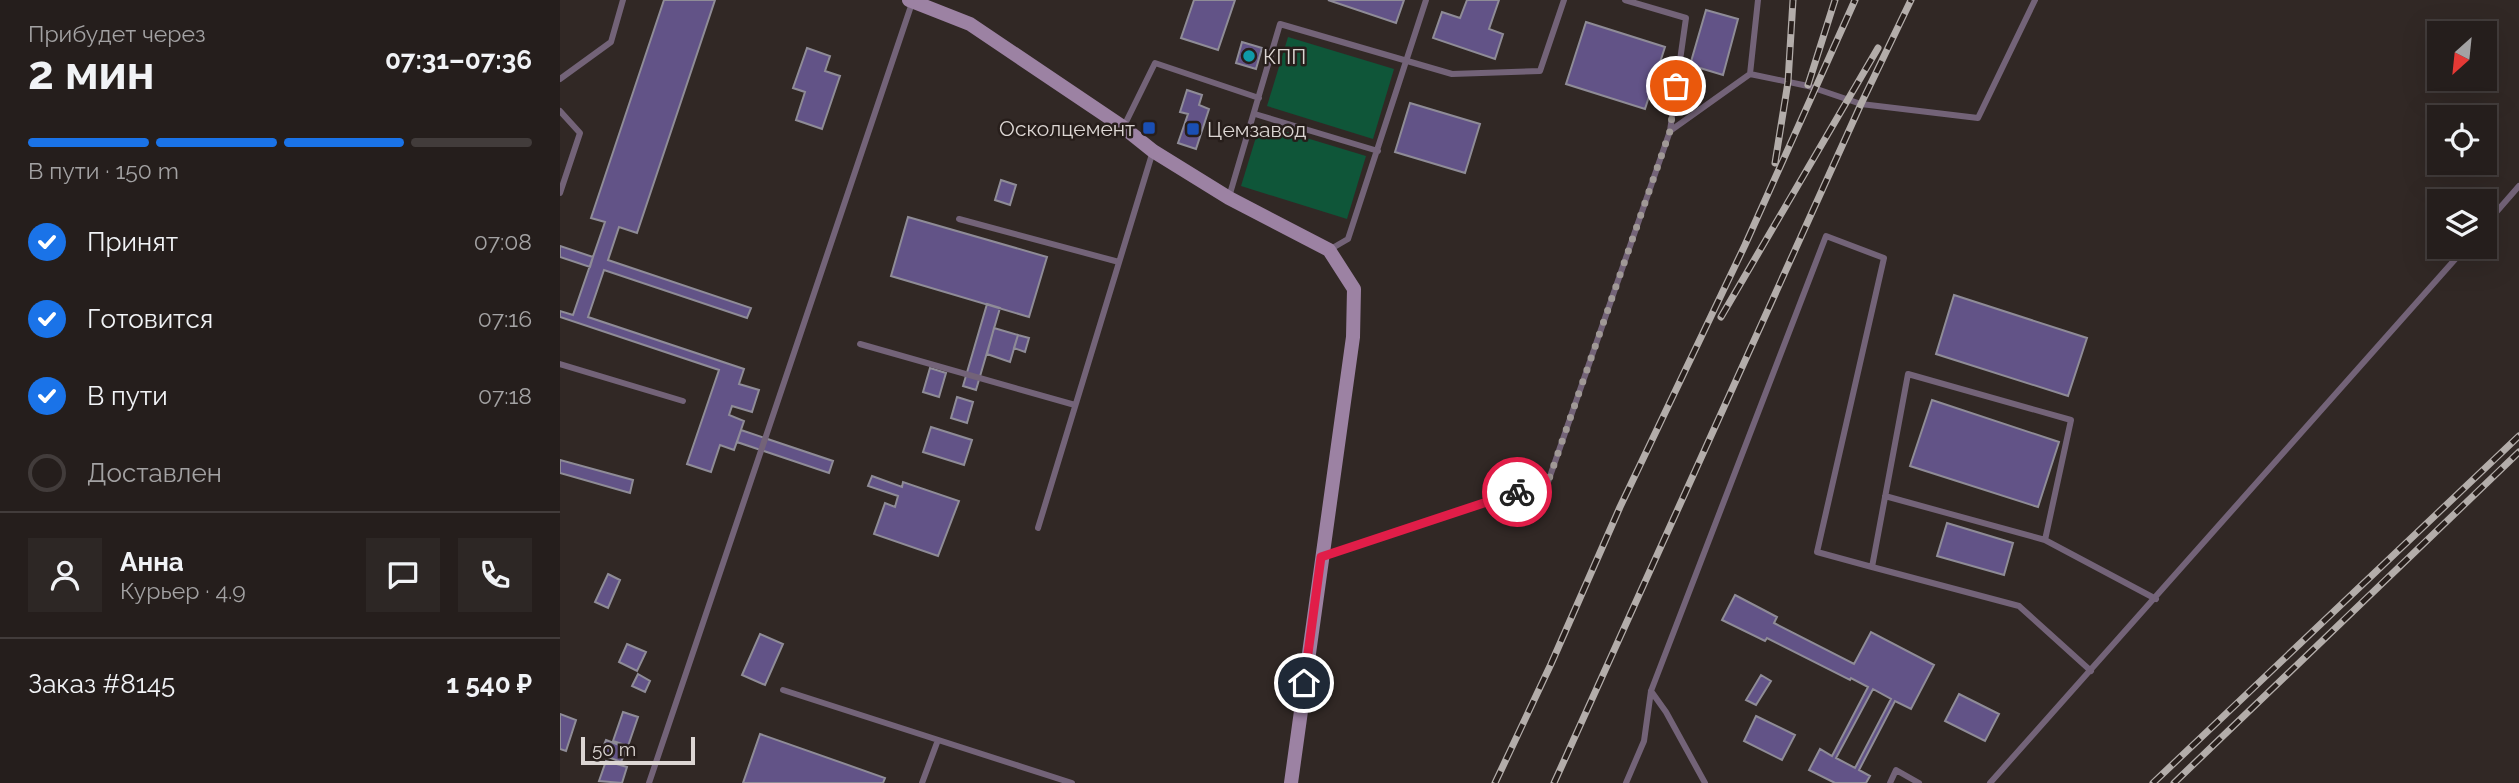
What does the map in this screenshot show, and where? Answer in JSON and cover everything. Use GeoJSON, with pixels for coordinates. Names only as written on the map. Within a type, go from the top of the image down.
{"type":"FeatureCollection","features":[{"type":"Feature","properties":{"kind":"street"},"geometry":{"type":"LineString","coordinates":[[911,1],[970,24],[1124,127],[1153,152],[1229,198],[1329,250],[1354,289],[1353,337],[1291,783]]}},
{"type":"Feature","properties":{"kind":"lane"},"geometry":{"type":"LineString","coordinates":[[560,79],[611,42],[623,0]]}},
{"type":"Feature","properties":{"kind":"lane"},"geometry":{"type":"LineString","coordinates":[[1329,250],[1348,239],[1426,0]]}},
{"type":"Feature","properties":{"kind":"lane"},"geometry":{"type":"LineString","coordinates":[[1229,198],[1280,24],[1452,74],[1541,71],[1564,0]]}},
{"type":"Feature","properties":{"kind":"lane"},"geometry":{"type":"LineString","coordinates":[[1321,557],[1548,482],[1670,131],[1686,18],[1625,0]]}},
{"type":"Feature","properties":{"kind":"lane"},"geometry":{"type":"LineString","coordinates":[[1751,74],[1758,0]]}},
{"type":"Feature","properties":{"kind":"lane"},"geometry":{"type":"LineString","coordinates":[[1670,131],[1751,74],[1808,86],[1861,104],[1978,118],[2035,0]]}},
{"type":"Feature","properties":{"kind":"lane"},"geometry":{"type":"LineString","coordinates":[[649,783],[911,1]]}},
{"type":"Feature","properties":{"kind":"lane"},"geometry":{"type":"LineString","coordinates":[[1124,127],[1155,63],[1259,98]]}},
{"type":"Feature","properties":{"kind":"lane"},"geometry":{"type":"LineString","coordinates":[[560,111],[580,133],[560,194]]}},
{"type":"Feature","properties":{"kind":"lane"},"geometry":{"type":"LineString","coordinates":[[1255,114],[1378,151]]}},
{"type":"Feature","properties":{"kind":"lane"},"geometry":{"type":"LineString","coordinates":[[1038,528],[1153,152]]}},
{"type":"Feature","properties":{"kind":"lane"},"geometry":{"type":"LineString","coordinates":[[2497,212],[2519,187]]}},
{"type":"Feature","properties":{"kind":"lane"},"geometry":{"type":"LineString","coordinates":[[959,219],[1119,262]]}},
{"type":"Feature","properties":{"kind":"lane"},"geometry":{"type":"LineString","coordinates":[[1626,783],[1644,741],[1651,691],[1826,236],[1884,258],[1818,552],[2019,606],[2091,671]]}},
{"type":"Feature","properties":{"kind":"lane"},"geometry":{"type":"LineString","coordinates":[[1990,783],[2455,259]]}},
{"type":"Feature","properties":{"kind":"lane"},"geometry":{"type":"LineString","coordinates":[[860,344],[1075,405]]}},
{"type":"Feature","properties":{"kind":"lane"},"geometry":{"type":"LineString","coordinates":[[560,364],[684,401]]}},
{"type":"Feature","properties":{"kind":"lane"},"geometry":{"type":"LineString","coordinates":[[1872,567],[1908,374],[2071,420],[2045,540]]}},
{"type":"Feature","properties":{"kind":"lane"},"geometry":{"type":"LineString","coordinates":[[1885,496],[2045,540],[2156,599]]}},
{"type":"Feature","properties":{"kind":"lane"},"geometry":{"type":"LineString","coordinates":[[783,690],[1072,783]]}},
{"type":"Feature","properties":{"kind":"lane"},"geometry":{"type":"LineString","coordinates":[[1651,691],[1667,712],[1705,783]]}},
{"type":"Feature","properties":{"kind":"lane"},"geometry":{"type":"LineString","coordinates":[[922,783],[938,740]]}},
{"type":"Feature","properties":{"kind":"lane"},"geometry":{"type":"LineString","coordinates":[[1890,783],[1896,770],[1919,783]]}},
{"type":"Feature","properties":{"kind":"green space"},"geometry":{"type":"Polygon","coordinates":[[[1288,37],[1394,69],[1373,139],[1267,106],[1288,37]]]}},
{"type":"Feature","properties":{"kind":"green space"},"geometry":{"type":"Polygon","coordinates":[[[1260,124],[1366,156],[1347,219],[1241,186],[1260,124]]]}},
{"type":"Feature","properties":{"kind":"building"},"geometry":{"type":"Polygon","coordinates":[[[664,0],[715,0],[637,233],[619,227],[608,260],[751,308],[747,318],[604,270],[588,317],[744,369],[739,384],[759,390],[752,412],[732,406],[729,415],[744,421],[734,450],[720,445],[711,472],[687,464],[719,370],[560,317],[560,311],[573,315],[605,222],[591,218],[664,0]]]}},
{"type":"Feature","properties":{"kind":"building"},"geometry":{"type":"Polygon","coordinates":[[[1194,0],[1235,0],[1218,50],[1181,38],[1194,0]]]}},
{"type":"Feature","properties":{"kind":"building"},"geometry":{"type":"Polygon","coordinates":[[[1328,0],[1404,0],[1396,23],[1328,0]]]}},
{"type":"Feature","properties":{"kind":"building"},"geometry":{"type":"Polygon","coordinates":[[[1467,0],[1499,0],[1489,29],[1503,34],[1495,59],[1433,38],[1442,12],[1460,18],[1467,0]]]}},
{"type":"Feature","properties":{"kind":"building"},"geometry":{"type":"Polygon","coordinates":[[[1706,10],[1738,19],[1723,75],[1690,65],[1706,10]]]}},
{"type":"Feature","properties":{"kind":"building"},"geometry":{"type":"Polygon","coordinates":[[[1586,22],[1665,47],[1645,109],[1566,84],[1586,22]]]}},
{"type":"Feature","properties":{"kind":"building","name":"КПП"},"geometry":{"type":"Polygon","coordinates":[[[1242,42],[1262,48],[1256,69],[1236,63],[1242,42]]]}},
{"type":"Feature","properties":{"kind":"building"},"geometry":{"type":"Polygon","coordinates":[[[807,48],[830,56],[825,71],[840,76],[822,129],[796,120],[805,92],[793,88],[807,48]]]}},
{"type":"Feature","properties":{"kind":"building","name":"Цемзавод"},"geometry":{"type":"Polygon","coordinates":[[[1187,90],[1202,95],[1199,105],[1209,109],[1196,149],[1178,143],[1188,114],[1180,112],[1187,90]]]}},
{"type":"Feature","properties":{"kind":"building"},"geometry":{"type":"Polygon","coordinates":[[[1410,103],[1480,124],[1465,173],[1395,152],[1410,103]]]}},
{"type":"Feature","properties":{"kind":"building"},"geometry":{"type":"Polygon","coordinates":[[[1001,180],[1016,185],[1010,205],[995,200],[1001,180]]]}},
{"type":"Feature","properties":{"kind":"building"},"geometry":{"type":"Polygon","coordinates":[[[908,217],[1047,257],[1029,317],[891,276],[908,217]]]}},
{"type":"Feature","properties":{"kind":"building"},"geometry":{"type":"Polygon","coordinates":[[[560,246],[593,257],[590,267],[560,257],[560,246]]]}},
{"type":"Feature","properties":{"kind":"building"},"geometry":{"type":"Polygon","coordinates":[[[1954,295],[2087,338],[2068,396],[1936,354],[1954,295]]]}},
{"type":"Feature","properties":{"kind":"building"},"geometry":{"type":"Polygon","coordinates":[[[987,304],[1000,308],[976,390],[963,386],[987,304]]]}},
{"type":"Feature","properties":{"kind":"building"},"geometry":{"type":"Polygon","coordinates":[[[994,328],[1018,335],[1010,362],[987,354],[994,328]]]}},
{"type":"Feature","properties":{"kind":"building"},"geometry":{"type":"Polygon","coordinates":[[[1018,335],[1029,338],[1025,352],[1014,348],[1018,335]]]}},
{"type":"Feature","properties":{"kind":"building"},"geometry":{"type":"Polygon","coordinates":[[[930,368],[946,373],[939,397],[923,392],[930,368]]]}},
{"type":"Feature","properties":{"kind":"building"},"geometry":{"type":"Polygon","coordinates":[[[957,397],[973,402],[967,423],[951,418],[957,397]]]}},
{"type":"Feature","properties":{"kind":"building"},"geometry":{"type":"Polygon","coordinates":[[[1932,400],[2059,442],[2038,507],[1910,466],[1932,400]]]}},
{"type":"Feature","properties":{"kind":"building"},"geometry":{"type":"Polygon","coordinates":[[[931,427],[972,440],[964,465],[923,452],[931,427]]]}},
{"type":"Feature","properties":{"kind":"building"},"geometry":{"type":"Polygon","coordinates":[[[741,430],[833,461],[829,473],[737,442],[741,430]]]}},
{"type":"Feature","properties":{"kind":"building"},"geometry":{"type":"Polygon","coordinates":[[[560,460],[633,480],[630,493],[560,473],[560,460]]]}},
{"type":"Feature","properties":{"kind":"building"},"geometry":{"type":"Polygon","coordinates":[[[872,476],[902,487],[903,482],[959,501],[938,556],[874,534],[885,503],[895,507],[898,496],[868,486],[872,476]]]}},
{"type":"Feature","properties":{"kind":"building"},"geometry":{"type":"Polygon","coordinates":[[[1947,523],[2013,543],[2004,575],[1937,556],[1947,523]]]}},
{"type":"Feature","properties":{"kind":"building"},"geometry":{"type":"Polygon","coordinates":[[[608,574],[620,580],[608,608],[595,602],[608,574]]]}},
{"type":"Feature","properties":{"kind":"building"},"geometry":{"type":"Polygon","coordinates":[[[1735,595],[1777,617],[1774,623],[1854,664],[1871,632],[1934,665],[1911,709],[1895,701],[1859,770],[1870,776],[1866,783],[1835,783],[1809,770],[1820,749],[1832,756],[1868,687],[1767,638],[1765,641],[1722,620],[1735,595]],[[1873,689],[1836,758],[1855,768],[1891,699],[1873,689]]]}},
{"type":"Feature","properties":{"kind":"building"},"geometry":{"type":"Polygon","coordinates":[[[760,634],[783,644],[765,685],[742,675],[760,634]]]}},
{"type":"Feature","properties":{"kind":"building"},"geometry":{"type":"Polygon","coordinates":[[[627,644],[646,652],[637,671],[619,662],[627,644]]]}},
{"type":"Feature","properties":{"kind":"building"},"geometry":{"type":"Polygon","coordinates":[[[638,674],[650,681],[645,692],[632,686],[638,674]]]}},
{"type":"Feature","properties":{"kind":"building"},"geometry":{"type":"Polygon","coordinates":[[[1761,675],[1771,681],[1756,705],[1746,700],[1761,675]]]}},
{"type":"Feature","properties":{"kind":"building"},"geometry":{"type":"Polygon","coordinates":[[[1959,694],[1999,714],[1985,741],[1945,721],[1959,694]]]}},
{"type":"Feature","properties":{"kind":"building"},"geometry":{"type":"Polygon","coordinates":[[[623,712],[638,717],[628,746],[613,741],[623,712]]]}},
{"type":"Feature","properties":{"kind":"building"},"geometry":{"type":"Polygon","coordinates":[[[560,714],[576,720],[566,751],[560,749],[560,714]]]}},
{"type":"Feature","properties":{"kind":"building"},"geometry":{"type":"Polygon","coordinates":[[[1756,716],[1795,735],[1782,760],[1744,741],[1756,716]]]}},
{"type":"Feature","properties":{"kind":"building"},"geometry":{"type":"Polygon","coordinates":[[[760,734],[885,778],[883,783],[743,783],[760,734]]]}},
{"type":"Feature","properties":{"kind":"building"},"geometry":{"type":"Polygon","coordinates":[[[606,740],[627,748],[621,762],[600,754],[606,740]]]}},
{"type":"Feature","properties":{"kind":"building"},"geometry":{"type":"Polygon","coordinates":[[[606,761],[627,767],[622,783],[599,781],[606,761]]]}},
{"type":"Feature","properties":{"kind":"railway"},"geometry":{"type":"LineString","coordinates":[[1775,163],[1788,82],[1793,0]]}},
{"type":"Feature","properties":{"kind":"railway"},"geometry":{"type":"LineString","coordinates":[[1808,85],[1835,0]]}},
{"type":"Feature","properties":{"kind":"railway"},"geometry":{"type":"LineString","coordinates":[[1495,783],[1620,507],[1745,245],[1855,0]]}},
{"type":"Feature","properties":{"kind":"railway"},"geometry":{"type":"LineString","coordinates":[[1554,783],[1861,104],[1911,0]]}},
{"type":"Feature","properties":{"kind":"railway"},"geometry":{"type":"LineString","coordinates":[[1721,317],[1878,48]]}},
{"type":"Feature","properties":{"kind":"railway"},"geometry":{"type":"LineString","coordinates":[[2153,783],[2519,436]]}},
{"type":"Feature","properties":{"kind":"railway"},"geometry":{"type":"LineString","coordinates":[[2174,783],[2519,452]]}},
{"type":"Feature","properties":{"kind":"way so far"},"geometry":{"type":"LineString","coordinates":[[1517,492],[1548,482],[1670,131],[1676,86]]}},
{"type":"Feature","properties":{"kind":"place","name":"КПП"},"geometry":{"type":"Point","coordinates":[1249,56]}},
{"type":"Feature","properties":{"kind":"place","name":"Осколцемент"},"geometry":{"type":"Point","coordinates":[1149,128]}},
{"type":"Feature","properties":{"kind":"place","name":"Цемзавод"},"geometry":{"type":"Point","coordinates":[1193,129]}},
{"type":"Feature","properties":{"kind":"route"},"geometry":{"type":"LineString","coordinates":[[1304,683],[1321,557],[1517,492]]}}]}
